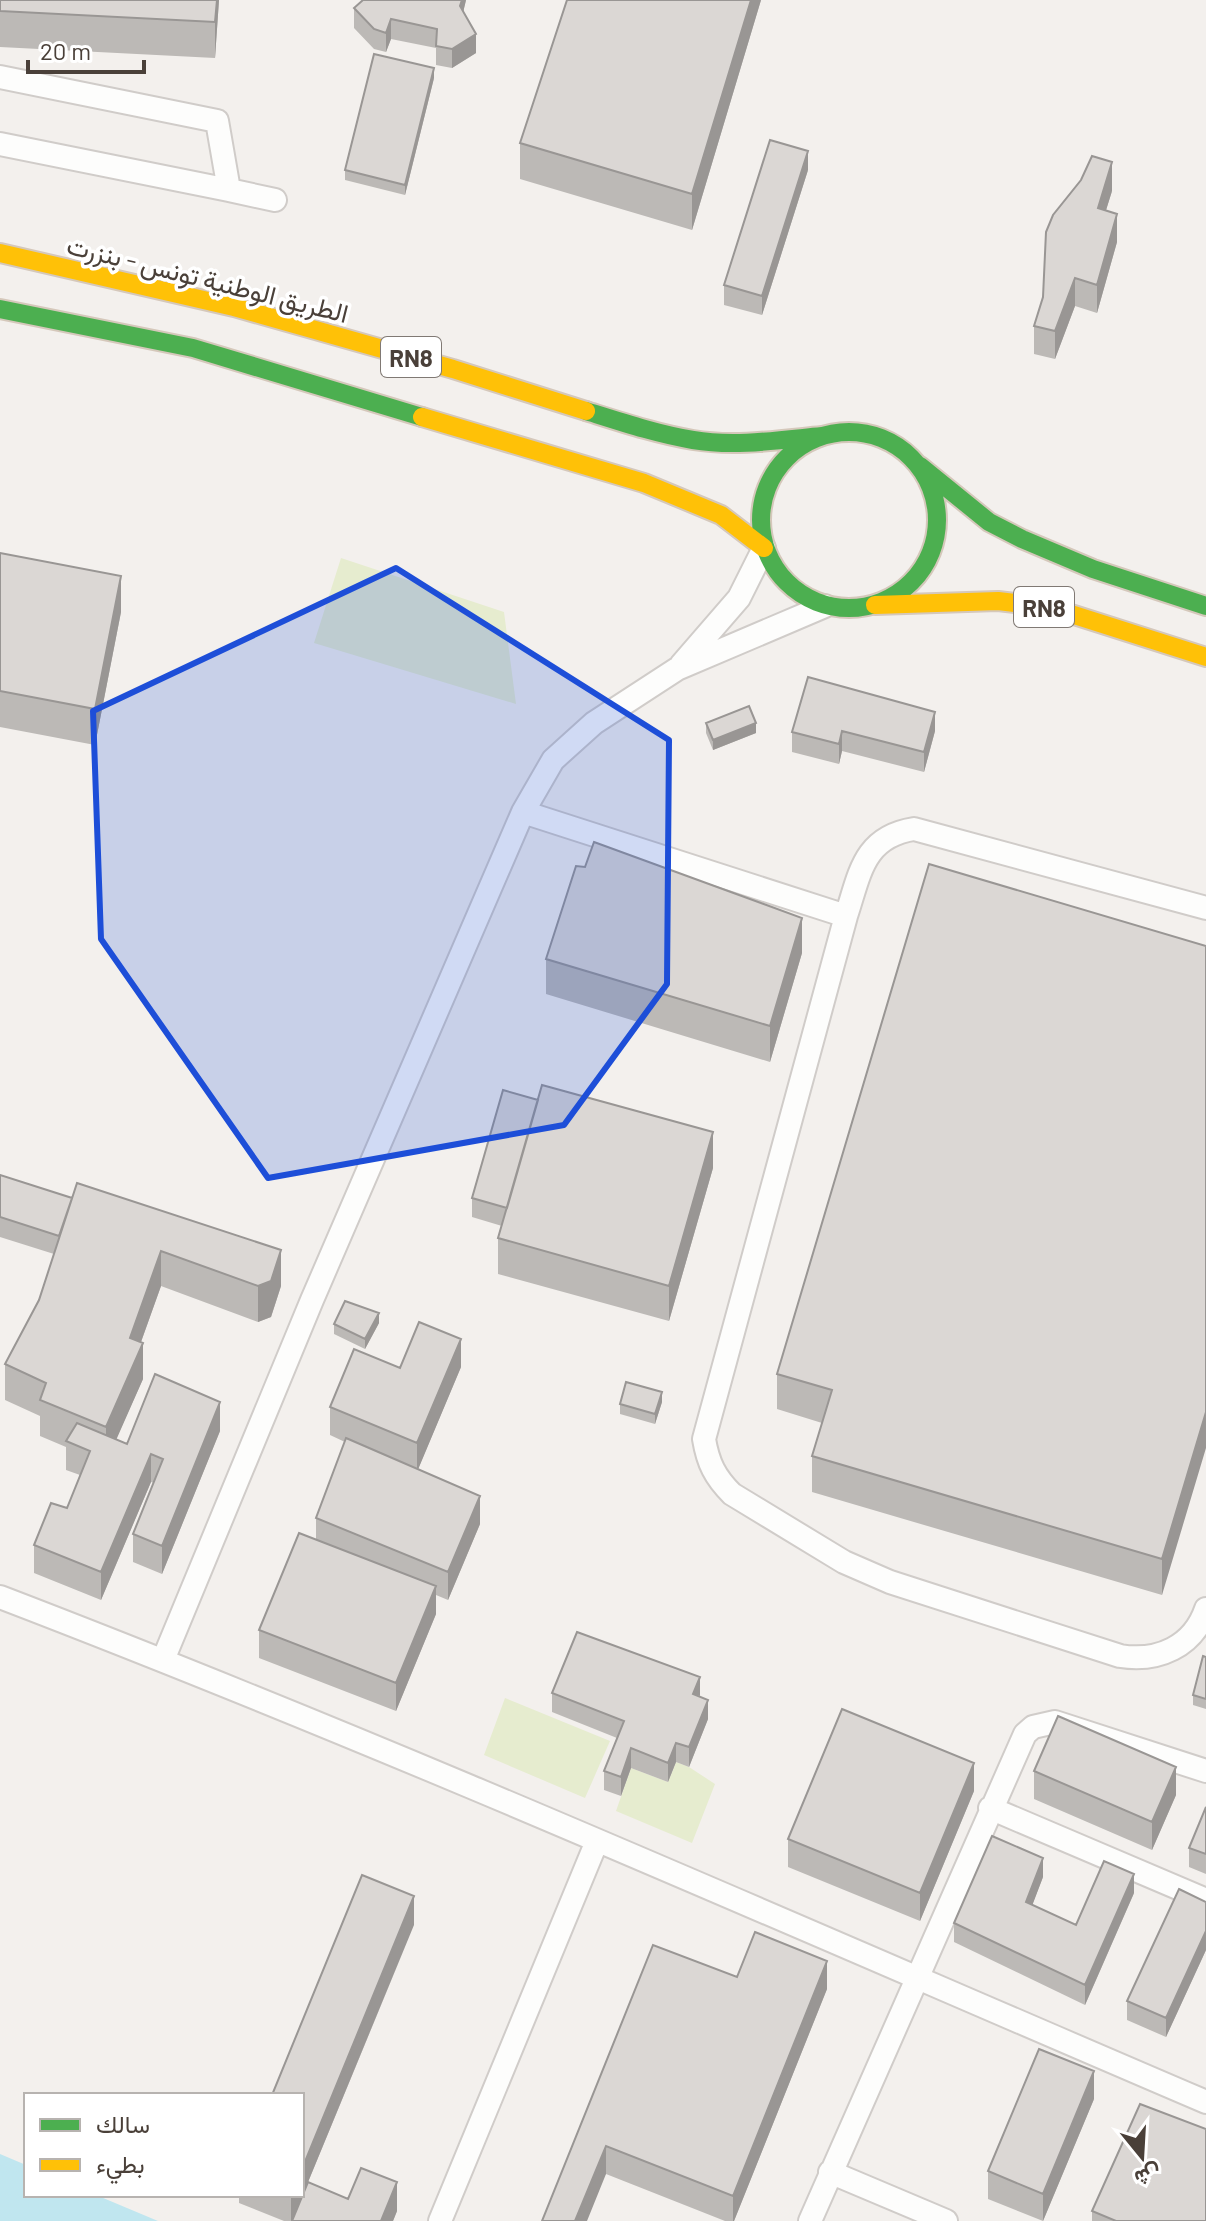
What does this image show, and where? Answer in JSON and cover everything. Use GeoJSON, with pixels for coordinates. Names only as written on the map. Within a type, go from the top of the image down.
{"type":"FeatureCollection","features":[{"type":"Feature","properties":{"kind":"main road","name":"الطريق الوطنية تونس - بنزرت"},"geometry":{"type":"LineString","coordinates":[[0,253],[234,307],[696,441],[756,442],[822,436]]}},
{"type":"Feature","properties":{"kind":"main road","name":"RN8"},"geometry":{"type":"LineString","coordinates":[[0,309],[193,348],[644,483],[721,515],[764,548]]}},
{"type":"Feature","properties":{"kind":"main road","name":"RN8"},"geometry":{"type":"LineString","coordinates":[[1206,606],[1093,569],[989,522],[897,445],[879,436],[848,431],[822,436],[792,451],[781,462],[765,489],[759,519],[764,548],[779,576],[801,596],[825,606],[847,609],[875,605],[998,601],[1049,607],[1206,657]]}},
{"type":"Feature","properties":{"kind":"main road","name":"RN8"},"geometry":{"type":"LineString","coordinates":[[875,605],[902,591],[922,570],[935,542],[938,512],[934,493],[920,466]]}},
{"type":"Feature","properties":{"kind":"lane"},"geometry":{"type":"LineString","coordinates":[[0,77],[217,121],[229,190]]}},
{"type":"Feature","properties":{"kind":"lane"},"geometry":{"type":"LineString","coordinates":[[0,144],[275,200]]}},
{"type":"Feature","properties":{"kind":"lane"},"geometry":{"type":"LineString","coordinates":[[677,669],[739,598],[764,548]]}},
{"type":"Feature","properties":{"kind":"lane"},"geometry":{"type":"LineString","coordinates":[[163,1660],[312,1300],[523,812],[553,760],[594,723],[677,669],[825,606]]}},
{"type":"Feature","properties":{"kind":"lane"},"geometry":{"type":"LineString","coordinates":[[523,812],[846,916]]}},
{"type":"Feature","properties":{"kind":"lane"},"geometry":{"type":"LineString","coordinates":[[1206,908],[914,829],[882,839],[870,851],[846,916],[704,1439],[707,1460],[717,1479],[732,1494],[844,1562],[890,1582],[1120,1656],[1140,1659],[1161,1655],[1179,1646],[1195,1632],[1206,1609]]}},
{"type":"Feature","properties":{"kind":"lane"},"geometry":{"type":"LineString","coordinates":[[0,1597],[163,1660],[597,1841],[1206,2102]]}},
{"type":"Feature","properties":{"kind":"lane"},"geometry":{"type":"LineString","coordinates":[[810,2221],[1025,1734],[1043,1723],[1065,1724],[1206,1771]]}},
{"type":"Feature","properties":{"kind":"lane"},"geometry":{"type":"LineString","coordinates":[[990,1808],[1206,1900]]}},
{"type":"Feature","properties":{"kind":"lane"},"geometry":{"type":"LineString","coordinates":[[440,2221],[597,1841]]}},
{"type":"Feature","properties":{"kind":"lane"},"geometry":{"type":"LineString","coordinates":[[830,2172],[946,2221]]}},
{"type":"Feature","properties":{"kind":"highlighted area"},"geometry":{"type":"Polygon","coordinates":[[[396,568],[669,740],[667,984],[564,1125],[268,1178],[101,939],[93,711],[396,568]]]}},
{"type":"Feature","properties":{"kind":"green space"},"geometry":{"type":"Polygon","coordinates":[[[341,558],[504,612],[516,704],[314,643],[341,558]]]}},
{"type":"Feature","properties":{"kind":"green space"},"geometry":{"type":"Polygon","coordinates":[[[505,1698],[610,1741],[585,1798],[484,1755],[505,1698]]]}},
{"type":"Feature","properties":{"kind":"green space"},"geometry":{"type":"Polygon","coordinates":[[[676,1762],[715,1784],[692,1843],[616,1811],[631,1768],[668,1782],[676,1762]]]}},
{"type":"Feature","properties":{"kind":"water"},"geometry":{"type":"Polygon","coordinates":[[[0,2154],[24,2164],[24,2197],[101,2197],[158,2221],[0,2221],[0,2154]]]}},
{"type":"Feature","properties":{"kind":"building"},"geometry":{"type":"Polygon","coordinates":[[[0,0],[217,0],[215,22],[0,11],[0,0]]]}},
{"type":"Feature","properties":{"kind":"building"},"geometry":{"type":"Polygon","coordinates":[[[363,0],[462,0],[460,6],[476,34],[452,49],[436,46],[437,29],[391,19],[386,33],[374,29],[354,8],[363,0]]]}},
{"type":"Feature","properties":{"kind":"building"},"geometry":{"type":"Polygon","coordinates":[[[567,0],[751,0],[692,194],[520,143],[567,0]]]}},
{"type":"Feature","properties":{"kind":"building"},"geometry":{"type":"Polygon","coordinates":[[[374,54],[434,68],[405,185],[345,170],[374,54]]]}},
{"type":"Feature","properties":{"kind":"building"},"geometry":{"type":"Polygon","coordinates":[[[770,140],[808,151],[762,296],[724,285],[770,140]]]}},
{"type":"Feature","properties":{"kind":"building"},"geometry":{"type":"Polygon","coordinates":[[[1092,156],[1112,162],[1098,208],[1117,214],[1097,285],[1075,278],[1055,331],[1034,326],[1043,297],[1046,232],[1053,215],[1081,180],[1092,156]]]}},
{"type":"Feature","properties":{"kind":"building"},"geometry":{"type":"Polygon","coordinates":[[[0,553],[121,576],[95,709],[0,691],[0,553]]]}},
{"type":"Feature","properties":{"kind":"building"},"geometry":{"type":"Polygon","coordinates":[[[808,677],[935,712],[924,752],[842,731],[839,744],[792,732],[808,677]]]}},
{"type":"Feature","properties":{"kind":"building"},"geometry":{"type":"Polygon","coordinates":[[[749,706],[756,723],[713,740],[706,723],[749,706]]]}},
{"type":"Feature","properties":{"kind":"building"},"geometry":{"type":"Polygon","coordinates":[[[594,842],[802,918],[770,1026],[546,959],[576,866],[585,867],[594,842]]]}},
{"type":"Feature","properties":{"kind":"building"},"geometry":{"type":"Polygon","coordinates":[[[929,864],[1206,946],[1206,1412],[1162,1559],[812,1456],[832,1390],[777,1374],[929,864]]]}},
{"type":"Feature","properties":{"kind":"building"},"geometry":{"type":"Polygon","coordinates":[[[542,1085],[713,1132],[669,1286],[498,1238],[542,1085]]]}},
{"type":"Feature","properties":{"kind":"building"},"geometry":{"type":"Polygon","coordinates":[[[503,1090],[538,1100],[507,1208],[472,1198],[503,1090]]]}},
{"type":"Feature","properties":{"kind":"building"},"geometry":{"type":"Polygon","coordinates":[[[0,1175],[72,1198],[59,1236],[0,1217],[0,1175]]]}},
{"type":"Feature","properties":{"kind":"building"},"geometry":{"type":"Polygon","coordinates":[[[77,1183],[281,1250],[271,1281],[258,1286],[161,1251],[130,1338],[143,1343],[106,1427],[40,1400],[46,1383],[5,1364],[39,1300],[77,1183]]]}},
{"type":"Feature","properties":{"kind":"building"},"geometry":{"type":"Polygon","coordinates":[[[345,1301],[379,1313],[365,1339],[334,1324],[345,1301]]]}},
{"type":"Feature","properties":{"kind":"building"},"geometry":{"type":"Polygon","coordinates":[[[419,1322],[461,1339],[417,1443],[330,1407],[354,1349],[400,1368],[419,1322]]]}},
{"type":"Feature","properties":{"kind":"building"},"geometry":{"type":"Polygon","coordinates":[[[155,1374],[220,1402],[162,1546],[133,1534],[163,1459],[151,1454],[101,1572],[34,1545],[51,1503],[67,1508],[90,1451],[66,1441],[77,1423],[127,1444],[155,1374]]]}},
{"type":"Feature","properties":{"kind":"building"},"geometry":{"type":"Polygon","coordinates":[[[626,1382],[662,1392],[655,1414],[620,1404],[626,1382]]]}},
{"type":"Feature","properties":{"kind":"building"},"geometry":{"type":"Polygon","coordinates":[[[346,1438],[480,1496],[448,1572],[316,1518],[346,1438]]]}},
{"type":"Feature","properties":{"kind":"building"},"geometry":{"type":"Polygon","coordinates":[[[299,1533],[436,1586],[396,1683],[259,1630],[299,1533]]]}},
{"type":"Feature","properties":{"kind":"building"},"geometry":{"type":"Polygon","coordinates":[[[577,1632],[700,1677],[693,1694],[708,1700],[689,1747],[676,1743],[668,1763],[631,1748],[621,1777],[604,1771],[624,1721],[552,1693],[577,1632]]]}},
{"type":"Feature","properties":{"kind":"building"},"geometry":{"type":"Polygon","coordinates":[[[1203,1656],[1206,1657],[1206,1699],[1193,1695],[1203,1656]]]}},
{"type":"Feature","properties":{"kind":"building"},"geometry":{"type":"Polygon","coordinates":[[[842,1709],[974,1763],[920,1893],[788,1839],[842,1709]]]}},
{"type":"Feature","properties":{"kind":"building"},"geometry":{"type":"Polygon","coordinates":[[[1058,1716],[1176,1767],[1152,1822],[1034,1771],[1058,1716]]]}},
{"type":"Feature","properties":{"kind":"building"},"geometry":{"type":"Polygon","coordinates":[[[1206,1807],[1206,1854],[1189,1848],[1206,1807]]]}},
{"type":"Feature","properties":{"kind":"building"},"geometry":{"type":"Polygon","coordinates":[[[992,1836],[1043,1858],[1026,1902],[1076,1925],[1104,1861],[1134,1874],[1085,1985],[954,1923],[992,1836]]]}},
{"type":"Feature","properties":{"kind":"building"},"geometry":{"type":"Polygon","coordinates":[[[362,1875],[414,1896],[304,2164],[304,2093],[273,2093],[362,1875]]]}},
{"type":"Feature","properties":{"kind":"building"},"geometry":{"type":"Polygon","coordinates":[[[1179,1889],[1206,1902],[1206,1931],[1166,2018],[1127,2001],[1179,1889]]]}},
{"type":"Feature","properties":{"kind":"building"},"geometry":{"type":"Polygon","coordinates":[[[755,1932],[827,1961],[733,2196],[606,2146],[575,2221],[542,2221],[653,1945],[737,1977],[755,1932]]]}},
{"type":"Feature","properties":{"kind":"building"},"geometry":{"type":"Polygon","coordinates":[[[1039,2049],[1094,2071],[1043,2194],[988,2171],[1039,2049]]]}},
{"type":"Feature","properties":{"kind":"building"},"geometry":{"type":"Polygon","coordinates":[[[1140,2104],[1206,2129],[1206,2221],[1116,2221],[1092,2211],[1140,2104]]]}},
{"type":"Feature","properties":{"kind":"building"},"geometry":{"type":"Polygon","coordinates":[[[361,2168],[397,2182],[381,2221],[292,2221],[308,2182],[348,2199],[361,2168]]]}},
{"type":"Feature","properties":{"kind":"traffic: fast"},"geometry":{"type":"LineString","coordinates":[[0,309],[193,348],[422,417]]}},
{"type":"Feature","properties":{"kind":"traffic: fast"},"geometry":{"type":"LineString","coordinates":[[586,411],[653,431],[709,442],[758,442],[822,436]]}},
{"type":"Feature","properties":{"kind":"traffic: fast"},"geometry":{"type":"LineString","coordinates":[[849,432],[883,438],[912,457],[931,486],[937,520],[931,554],[912,583],[883,602],[849,608],[815,602],[786,583],[767,554],[761,520],[767,486],[786,457],[815,438],[849,432]]}},
{"type":"Feature","properties":{"kind":"traffic: fast"},"geometry":{"type":"LineString","coordinates":[[920,466],[989,522],[1022,539],[1093,569],[1206,606]]}},
{"type":"Feature","properties":{"kind":"traffic: slow"},"geometry":{"type":"LineString","coordinates":[[0,253],[234,307],[453,369],[586,411]]}},
{"type":"Feature","properties":{"kind":"traffic: slow"},"geometry":{"type":"LineString","coordinates":[[422,417],[644,483],[721,515],[764,548]]}},
{"type":"Feature","properties":{"kind":"traffic: slow"},"geometry":{"type":"LineString","coordinates":[[875,605],[998,601],[1049,607],[1206,657]]}}]}
